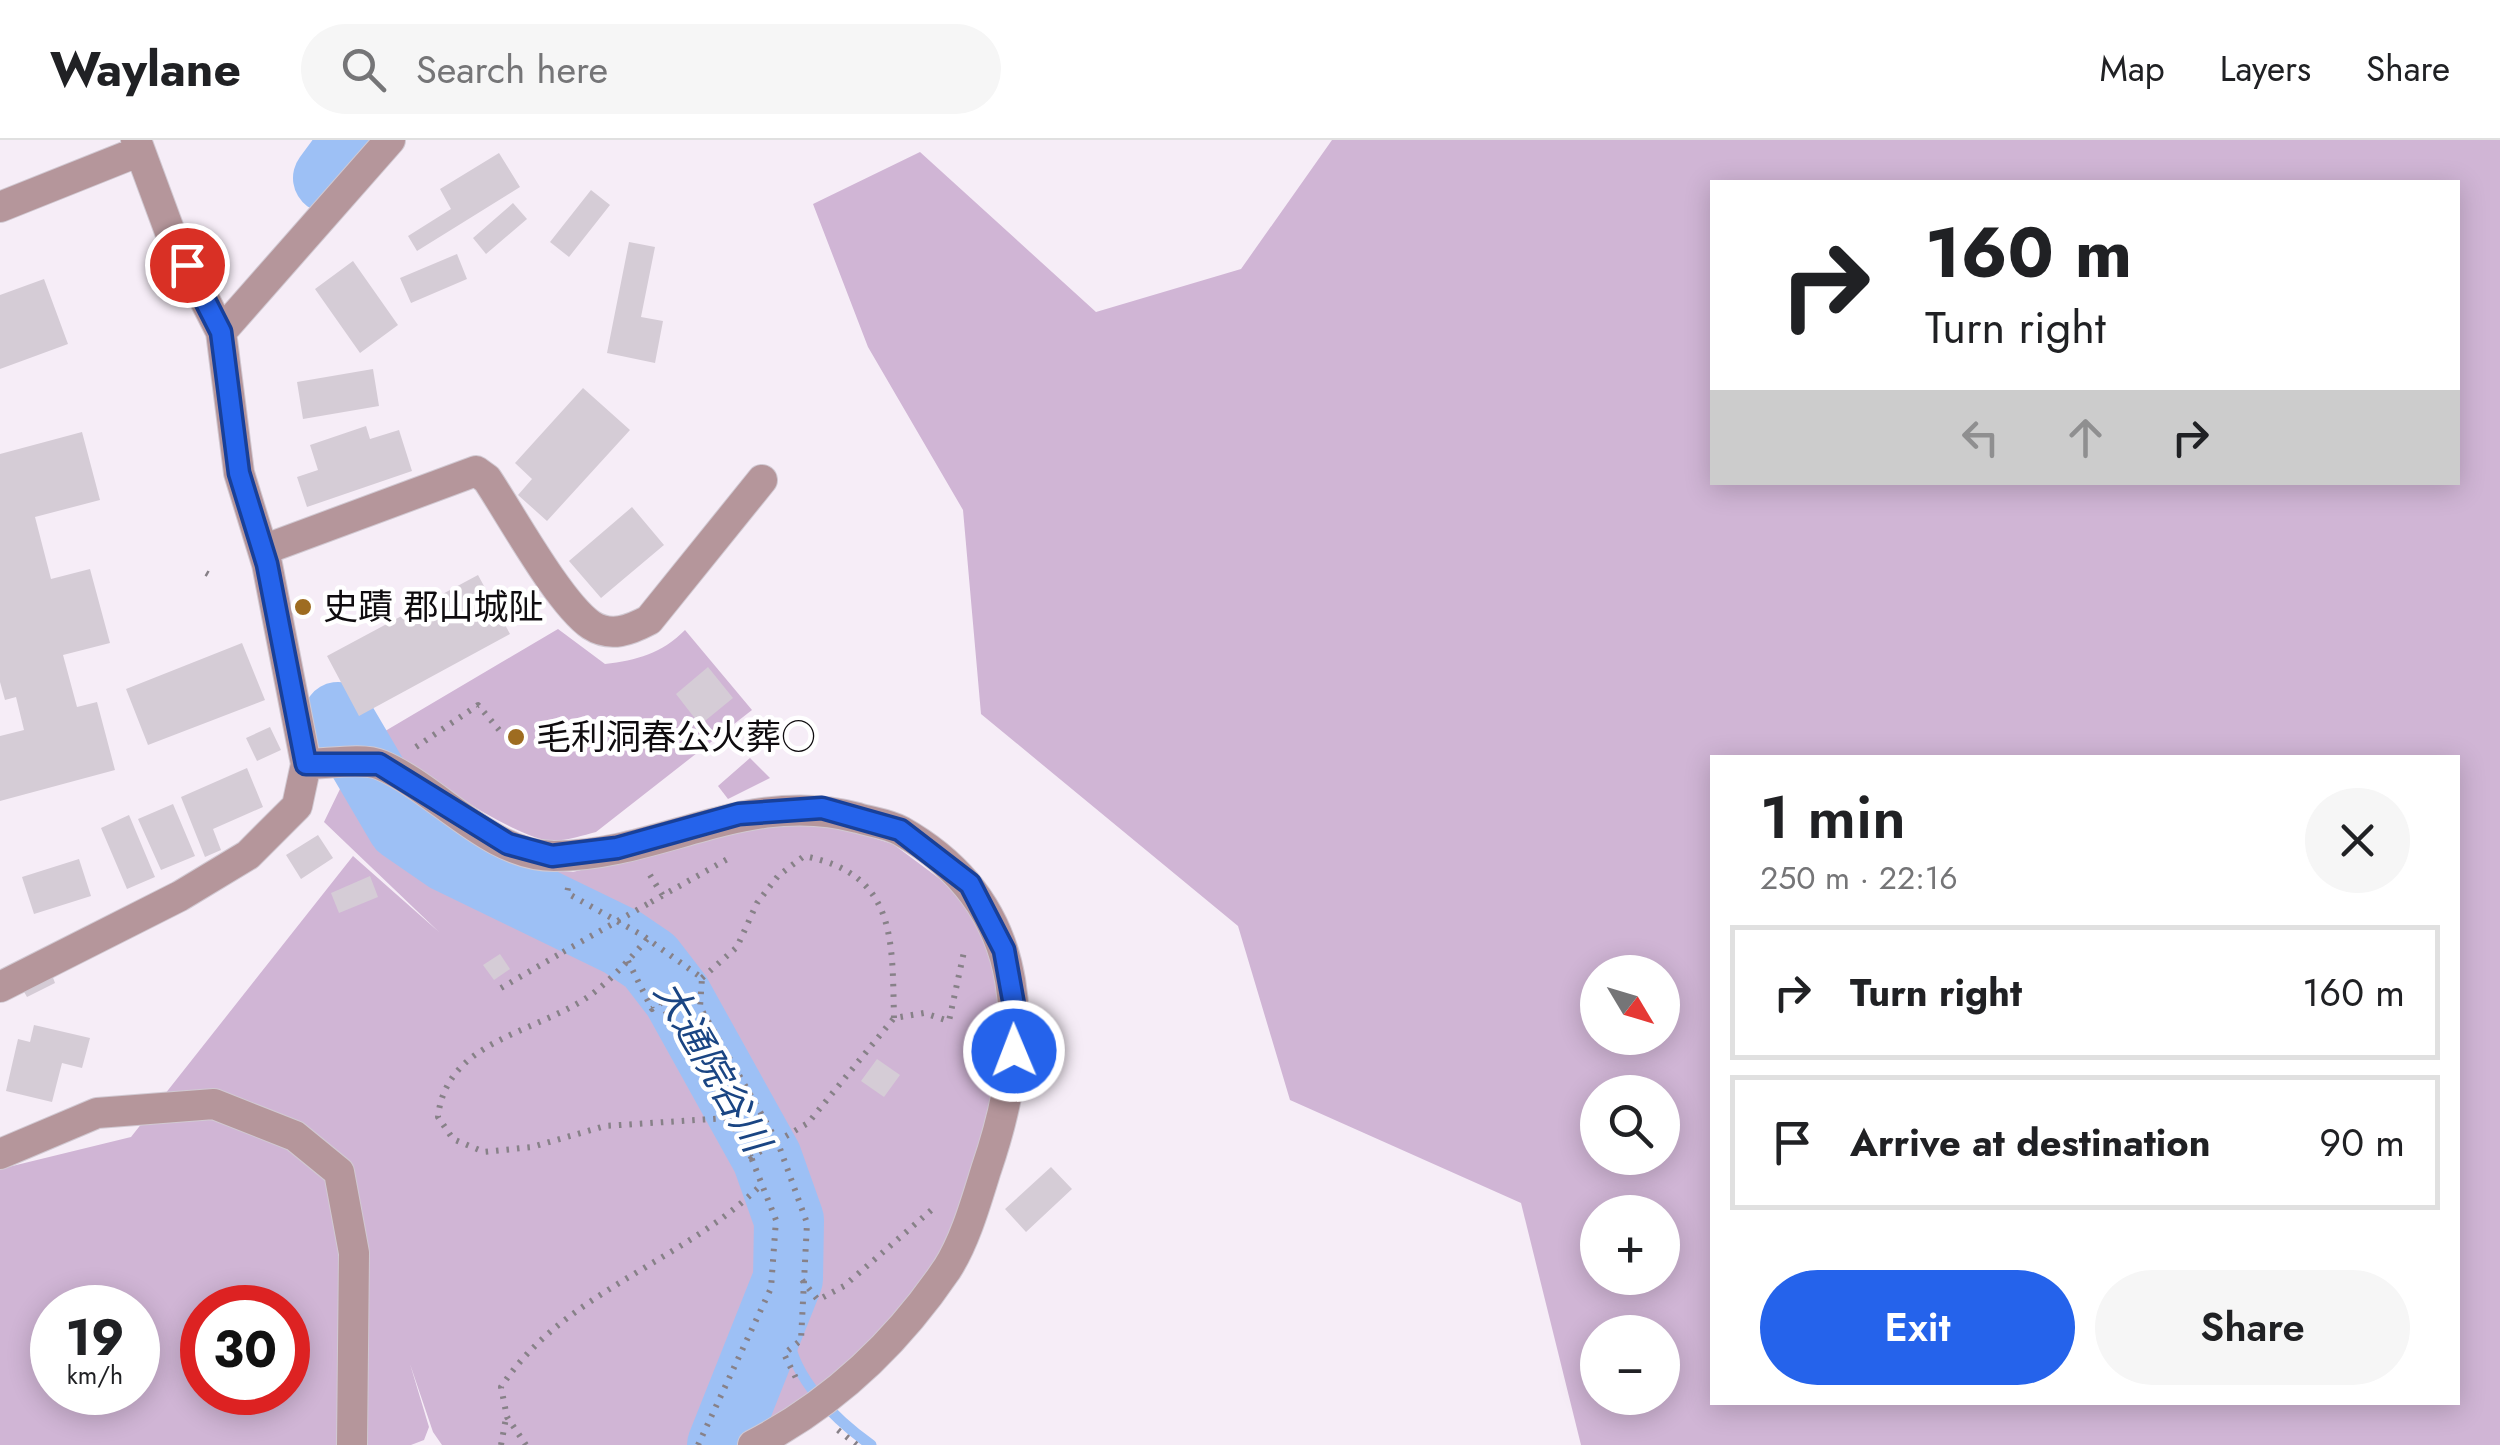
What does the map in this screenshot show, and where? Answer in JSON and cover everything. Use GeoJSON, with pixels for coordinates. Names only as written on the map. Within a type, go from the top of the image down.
{"type":"FeatureCollection","features":[{"type":"Feature","properties":{"kind":"street"},"geometry":{"type":"LineString","coordinates":[[221,332],[390,140]]}},
{"type":"Feature","properties":{"kind":"street"},"geometry":{"type":"LineString","coordinates":[[0,207],[138,146],[170,232],[221,332],[239,473],[263,550],[316,764],[297,806],[248,855],[180,896],[0,987]]}},
{"type":"Feature","properties":{"kind":"street"},"geometry":{"type":"LineString","coordinates":[[263,550],[476,471],[487,479],[574,607],[592,626],[612,632],[630,631],[649,620],[762,480]]}},
{"type":"Feature","properties":{"kind":"street"},"geometry":{"type":"LineString","coordinates":[[316,764],[379,764],[508,844],[552,856],[617,848],[739,814],[822,808],[900,830],[970,884],[1004,950],[1017,1022],[1008,1109],[980,1188],[949,1265],[907,1322],[845,1388],[753,1445]]}},
{"type":"Feature","properties":{"kind":"street"},"geometry":{"type":"LineString","coordinates":[[0,1154],[97,1112],[214,1104],[296,1136],[339,1172],[354,1253],[352,1445]]}},
{"type":"Feature","properties":{"kind":"path"},"geometry":{"type":"LineString","coordinates":[[206,573],[215,578]]}},
{"type":"Feature","properties":{"kind":"path"},"geometry":{"type":"LineString","coordinates":[[428,739],[478,705],[500,731]]}},
{"type":"Feature","properties":{"kind":"path"},"geometry":{"type":"LineString","coordinates":[[570,854],[567,893],[647,939],[702,978]]}},
{"type":"Feature","properties":{"kind":"path"},"geometry":{"type":"LineString","coordinates":[[750,1157],[778,1143],[808,1123],[894,1018],[892,936],[872,892],[838,862],[804,856],[778,876],[757,903],[737,947],[702,978],[700,1007],[778,1143],[807,1223],[801,1340],[784,1354]]}},
{"type":"Feature","properties":{"kind":"path"},"geometry":{"type":"LineString","coordinates":[[894,1018],[924,1014],[949,1021],[964,950],[970,884]]}},
{"type":"Feature","properties":{"kind":"path"},"geometry":{"type":"LineString","coordinates":[[501,988],[651,902]]}},
{"type":"Feature","properties":{"kind":"path"},"geometry":{"type":"LineString","coordinates":[[647,939],[590,996],[497,1041],[464,1063],[441,1091],[438,1118],[453,1138],[484,1152],[532,1146],[605,1126],[727,1118]]}},
{"type":"Feature","properties":{"kind":"path"},"geometry":{"type":"LineString","coordinates":[[628,961],[652,1009],[661,1003],[678,1027],[763,1182],[776,1220],[771,1288],[698,1445]]}},
{"type":"Feature","properties":{"kind":"path"},"geometry":{"type":"LineString","coordinates":[[501,1445],[507,1416],[502,1387],[518,1362],[577,1310],[723,1218],[763,1182]]}},
{"type":"Feature","properties":{"kind":"path"},"geometry":{"type":"LineString","coordinates":[[802,1279],[818,1300],[844,1286],[900,1241],[941,1201]]}},
{"type":"Feature","properties":{"kind":"path"},"geometry":{"type":"LineString","coordinates":[[507,1416],[526,1445]]}},
{"type":"Feature","properties":{"kind":"shaded area"},"geometry":{"type":"Polygon","coordinates":[[[1332,140],[2500,140],[2500,1445],[1581,1445],[1521,1203],[1290,1100],[1238,926],[981,714],[963,510],[868,347],[813,204],[920,152],[1096,312],[1241,269],[1332,140]]]}},
{"type":"Feature","properties":{"kind":"shaded area"},"geometry":{"type":"Polygon","coordinates":[[[558,629],[605,664],[648,654],[685,630],[752,710],[596,832],[562,840],[541,839],[501,822],[370,740],[558,629]]]}},
{"type":"Feature","properties":{"kind":"shaded area"},"geometry":{"type":"Polygon","coordinates":[[[750,758],[770,778],[728,799],[718,786],[750,758]]]}},
{"type":"Feature","properties":{"kind":"shaded area"},"geometry":{"type":"Polygon","coordinates":[[[340,789],[395,789],[494,853],[531,868],[573,872],[763,824],[822,822],[893,844],[940,879],[975,915],[989,942],[1003,1046],[996,1097],[970,1183],[942,1251],[904,1308],[854,1363],[734,1445],[442,1445],[433,1432],[410,1364],[429,1427],[424,1440],[411,1445],[0,1445],[0,1169],[131,1137],[353,856],[439,932],[324,822],[340,789]]]}},
{"type":"Feature","properties":{"kind":"building"},"geometry":{"type":"Polygon","coordinates":[[[499,153],[520,187],[417,251],[408,236],[451,209],[440,189],[499,153]]]}},
{"type":"Feature","properties":{"kind":"building"},"geometry":{"type":"Polygon","coordinates":[[[591,190],[610,205],[569,257],[550,242],[591,190]]]}},
{"type":"Feature","properties":{"kind":"building"},"geometry":{"type":"Polygon","coordinates":[[[513,203],[527,219],[486,254],[473,238],[513,203]]]}},
{"type":"Feature","properties":{"kind":"building"},"geometry":{"type":"Polygon","coordinates":[[[629,242],[655,247],[641,317],[663,321],[655,363],[607,353],[629,242]]]}},
{"type":"Feature","properties":{"kind":"building"},"geometry":{"type":"Polygon","coordinates":[[[457,254],[467,279],[411,303],[400,278],[457,254]]]}},
{"type":"Feature","properties":{"kind":"building"},"geometry":{"type":"Polygon","coordinates":[[[353,261],[398,325],[360,353],[315,289],[353,261]]]}},
{"type":"Feature","properties":{"kind":"building"},"geometry":{"type":"Polygon","coordinates":[[[44,279],[68,344],[0,369],[0,295],[44,279]]]}},
{"type":"Feature","properties":{"kind":"building"},"geometry":{"type":"Polygon","coordinates":[[[373,369],[379,406],[303,419],[297,382],[373,369]]]}},
{"type":"Feature","properties":{"kind":"building"},"geometry":{"type":"Polygon","coordinates":[[[583,388],[630,430],[547,521],[518,495],[532,479],[515,463],[583,388]]]}},
{"type":"Feature","properties":{"kind":"building"},"geometry":{"type":"Polygon","coordinates":[[[366,426],[370,439],[399,430],[412,471],[307,507],[297,477],[318,470],[310,445],[366,426]]]}},
{"type":"Feature","properties":{"kind":"building"},"geometry":{"type":"Polygon","coordinates":[[[82,432],[100,500],[35,517],[51,579],[90,569],[110,643],[63,655],[77,707],[97,702],[115,770],[0,801],[0,736],[24,730],[16,697],[5,700],[0,682],[0,454],[82,432]]]}},
{"type":"Feature","properties":{"kind":"building"},"geometry":{"type":"Polygon","coordinates":[[[632,507],[664,545],[601,598],[569,561],[632,507]]]}},
{"type":"Feature","properties":{"kind":"building"},"geometry":{"type":"Polygon","coordinates":[[[478,575],[510,634],[359,716],[327,656],[478,575]]]}},
{"type":"Feature","properties":{"kind":"building"},"geometry":{"type":"Polygon","coordinates":[[[242,643],[265,700],[148,745],[126,689],[242,643]]]}},
{"type":"Feature","properties":{"kind":"building"},"geometry":{"type":"Polygon","coordinates":[[[708,667],[733,698],[700,725],[676,694],[708,667]]]}},
{"type":"Feature","properties":{"kind":"building"},"geometry":{"type":"Polygon","coordinates":[[[270,727],[281,750],[257,761],[246,738],[270,727]]]}},
{"type":"Feature","properties":{"kind":"building"},"geometry":{"type":"Polygon","coordinates":[[[247,768],[263,807],[213,829],[221,850],[205,857],[181,797],[247,768]]]}},
{"type":"Feature","properties":{"kind":"building"},"geometry":{"type":"Polygon","coordinates":[[[173,804],[195,856],[161,870],[138,819],[173,804]]]}},
{"type":"Feature","properties":{"kind":"building"},"geometry":{"type":"Polygon","coordinates":[[[129,815],[155,877],[127,889],[101,828],[129,815]]]}},
{"type":"Feature","properties":{"kind":"building"},"geometry":{"type":"Polygon","coordinates":[[[318,835],[333,858],[301,879],[286,855],[318,835]]]}},
{"type":"Feature","properties":{"kind":"building"},"geometry":{"type":"Polygon","coordinates":[[[79,859],[91,896],[34,914],[22,877],[79,859]]]}},
{"type":"Feature","properties":{"kind":"building"},"geometry":{"type":"Polygon","coordinates":[[[370,876],[378,897],[339,913],[331,893],[370,876]]]}},
{"type":"Feature","properties":{"kind":"building"},"geometry":{"type":"Polygon","coordinates":[[[500,954],[510,969],[494,980],[483,965],[500,954]]]}},
{"type":"Feature","properties":{"kind":"building"},"geometry":{"type":"Polygon","coordinates":[[[52,975],[55,983],[27,997],[23,990],[52,975]]]}},
{"type":"Feature","properties":{"kind":"building"},"geometry":{"type":"Polygon","coordinates":[[[34,1025],[90,1038],[82,1068],[62,1063],[52,1102],[6,1091],[18,1039],[30,1042],[34,1025]]]}},
{"type":"Feature","properties":{"kind":"building"},"geometry":{"type":"Polygon","coordinates":[[[877,1059],[900,1075],[884,1097],[861,1081],[877,1059]]]}},
{"type":"Feature","properties":{"kind":"building"},"geometry":{"type":"Polygon","coordinates":[[[1051,1167],[1072,1189],[1026,1232],[1005,1209],[1051,1167]]]}},
{"type":"Feature","properties":{"kind":"waterway","name":"大通院谷川"},"geometry":{"type":"LineString","coordinates":[[328,178],[356,140]]}},
{"type":"Feature","properties":{"kind":"waterway","name":"大通院谷川"},"geometry":{"type":"LineString","coordinates":[[338,717],[402,826],[447,857],[622,942],[650,961],[677,996],[767,1158],[789,1220],[788,1279],[722,1445]]}},
{"type":"Feature","properties":{"kind":"waterway"},"geometry":{"type":"LineString","coordinates":[[788,1279],[788,1334],[798,1367],[831,1411],[871,1445]]}},
{"type":"Feature","properties":{"kind":"place","name":"史蹟 郡山城阯"},"geometry":{"type":"Point","coordinates":[303,607]}},
{"type":"Feature","properties":{"kind":"place","name":"毛利洞春公火葬○"},"geometry":{"type":"Point","coordinates":[516,737]}},
{"type":"Feature","properties":{"kind":"route"},"geometry":{"type":"LineString","coordinates":[[187,265],[221,332],[239,473],[267,564],[306,764],[379,764],[508,844],[552,856],[617,848],[739,814],[822,808],[900,830],[970,884],[1004,950],[1017,1022],[1014,1051]]}}]}
